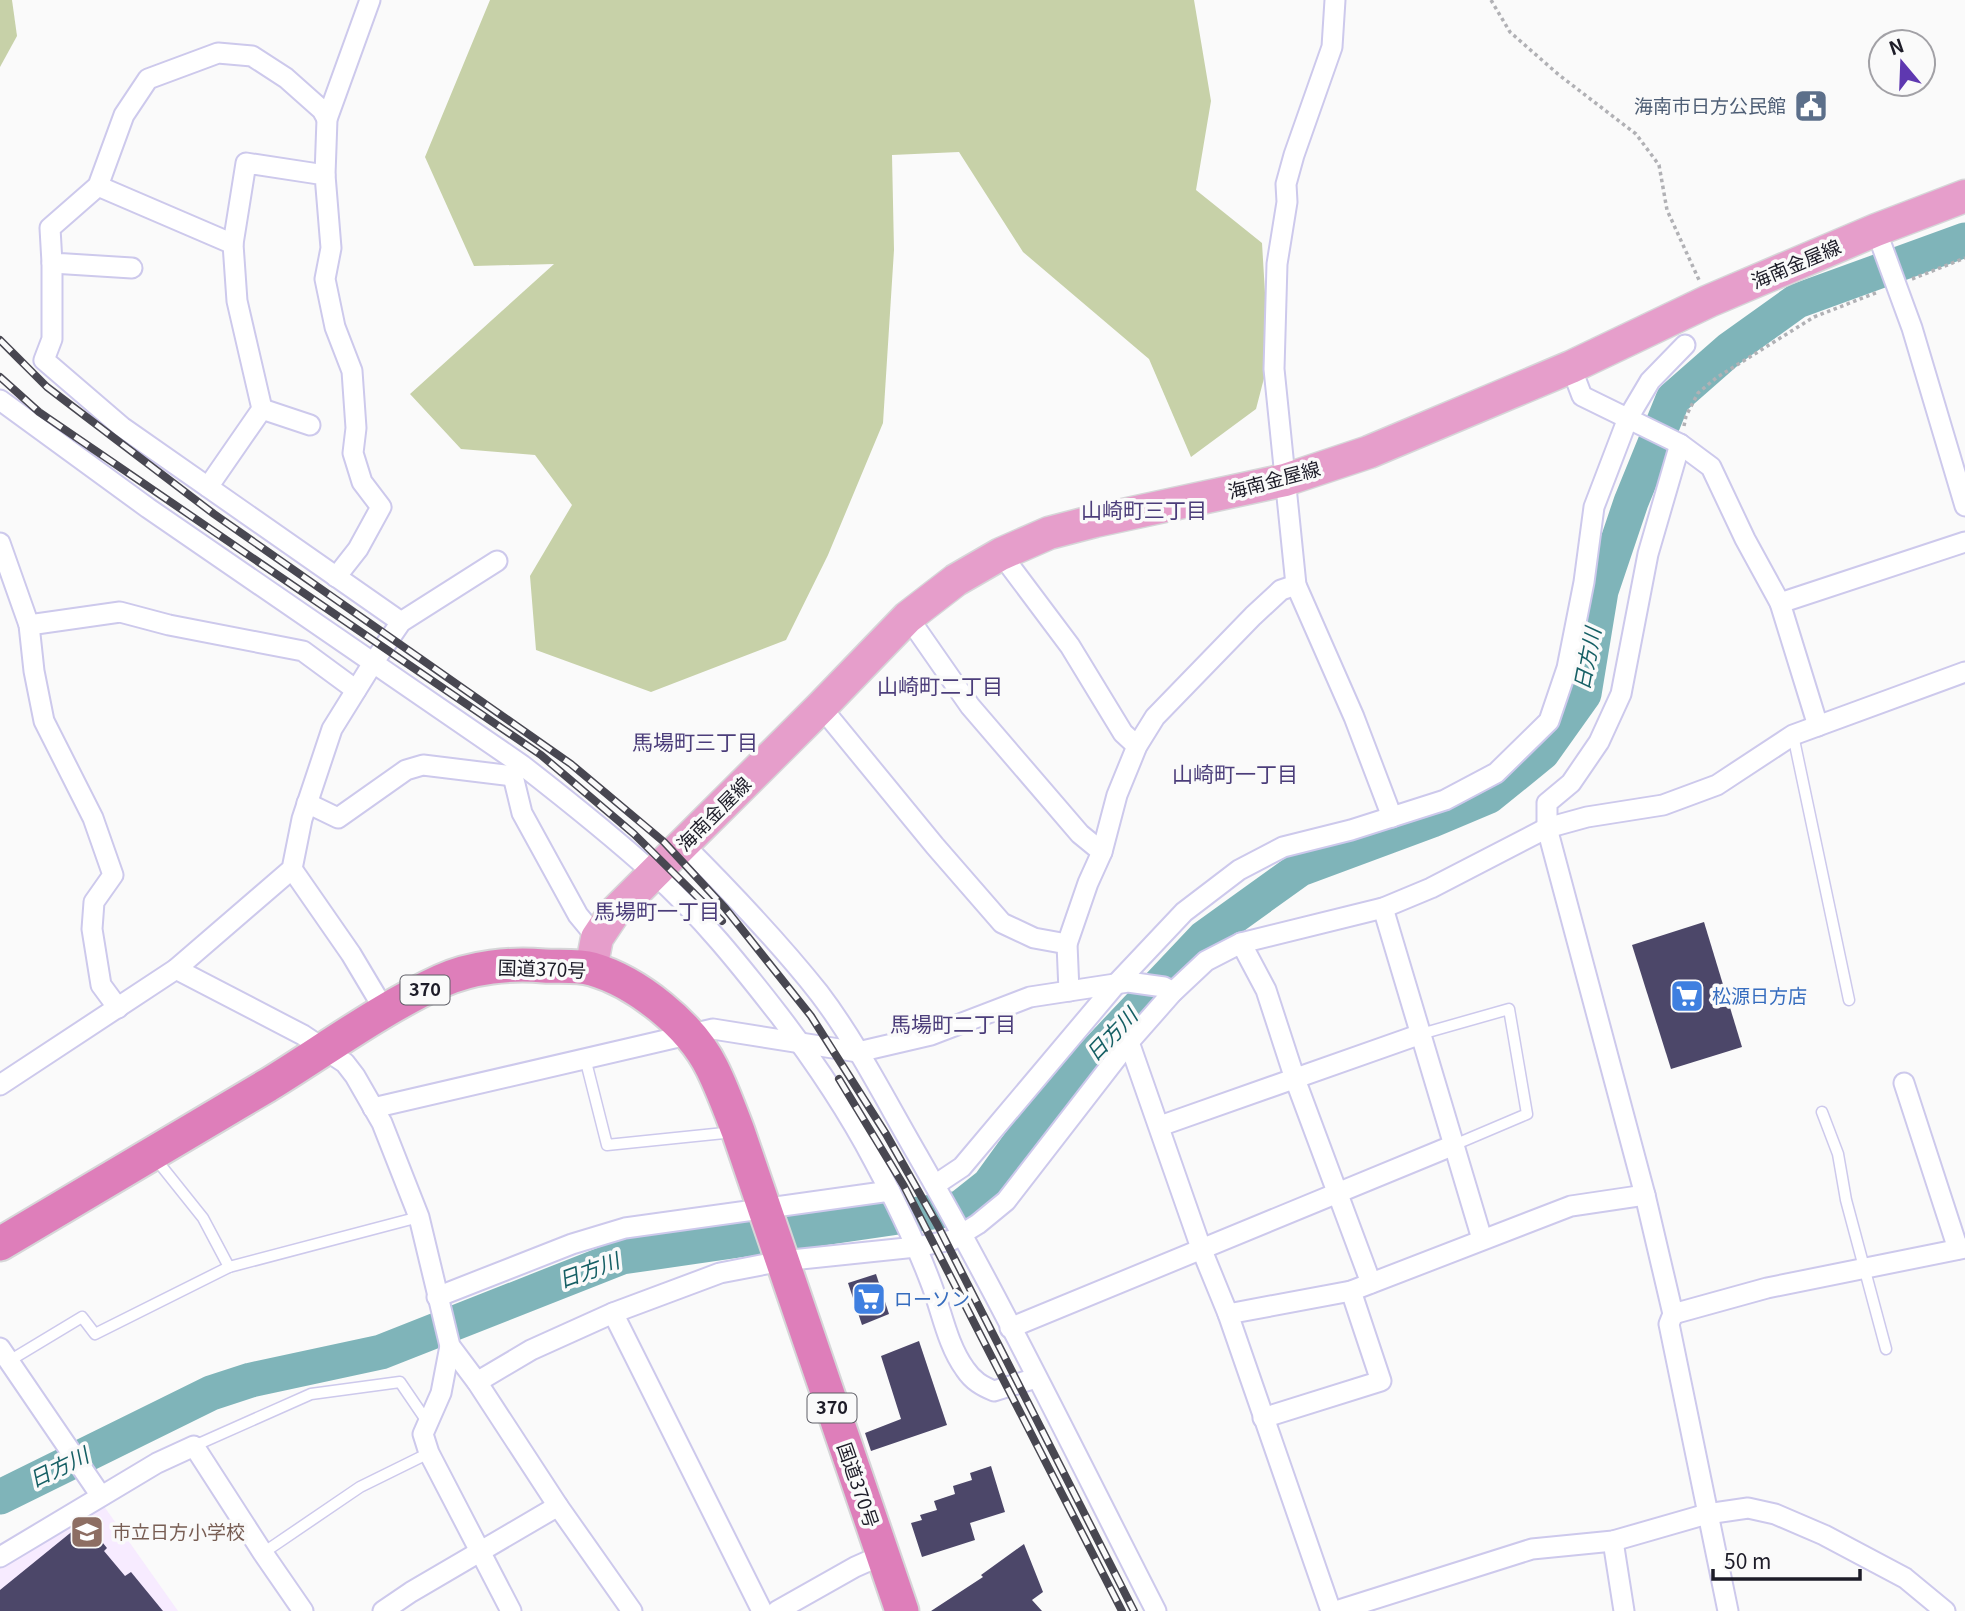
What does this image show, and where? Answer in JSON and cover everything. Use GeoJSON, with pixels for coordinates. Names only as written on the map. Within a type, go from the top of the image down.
{"type":"FeatureCollection","features":[{"type":"Feature","properties":{"kind":"highway","name":"国道370号"},"geometry":{"type":"LineString","coordinates":[[0,1244],[153,1155],[385,1011],[443,980],[491,967],[531,965],[594,953],[672,1017],[712,1066],[738,1131],[902,1611]]}},
{"type":"Feature","properties":{"kind":"main road","name":"海南金屋線"},"geometry":{"type":"LineString","coordinates":[[594,953],[613,914],[908,617],[956,580],[1000,554],[1049,533],[1285,480],[1369,452],[1572,367],[1709,301],[1881,243],[1965,196]]}},
{"type":"Feature","properties":{"kind":"street"},"geometry":{"type":"LineString","coordinates":[[337,577],[358,549],[381,507],[362,482],[353,453],[356,428],[352,371],[335,327],[325,279],[331,248],[325,175],[327,119],[370,0]]}},
{"type":"Feature","properties":{"kind":"street"},"geometry":{"type":"LineString","coordinates":[[1335,0],[1332,47],[1286,184],[1287,202],[1277,264],[1274,369],[1296,585],[1354,717],[1392,817]]}},
{"type":"Feature","properties":{"kind":"street"},"geometry":{"type":"LineString","coordinates":[[327,119],[323,110],[286,78],[252,56],[218,53],[148,79],[124,115],[98,186],[50,228],[52,339],[44,360],[122,427],[401,622]]}},
{"type":"Feature","properties":{"kind":"street"},"geometry":{"type":"LineString","coordinates":[[208,487],[262,409],[237,301],[233,244],[246,163],[325,175]]}},
{"type":"Feature","properties":{"kind":"street"},"geometry":{"type":"LineString","coordinates":[[98,186],[233,244]]}},
{"type":"Feature","properties":{"kind":"street"},"geometry":{"type":"LineString","coordinates":[[1881,243],[1912,328],[1965,506]]}},
{"type":"Feature","properties":{"kind":"street"},"geometry":{"type":"LineString","coordinates":[[52,263],[132,268]]}},
{"type":"Feature","properties":{"kind":"street"},"geometry":{"type":"LineString","coordinates":[[937,1188],[962,1167],[1184,912],[1239,870],[1283,847],[1445,800],[1496,773],[1549,722],[1567,668],[1584,582],[1594,507],[1650,381],[1685,345]]}},
{"type":"Feature","properties":{"kind":"street"},"geometry":{"type":"LineString","coordinates":[[1572,367],[1582,396],[1677,443],[1711,467],[1745,539],[1780,603],[1818,726]]}},
{"type":"Feature","properties":{"kind":"street"},"geometry":{"type":"LineString","coordinates":[[0,400],[148,508],[373,663],[518,771],[574,805],[654,874],[719,940],[800,1043],[837,1098],[893,1197],[914,1241],[964,1368],[977,1384],[994,1391],[1035,1378]]}},
{"type":"Feature","properties":{"kind":"street"},"geometry":{"type":"LineString","coordinates":[[262,409],[310,425]]}},
{"type":"Feature","properties":{"kind":"street"},"geometry":{"type":"LineString","coordinates":[[1677,443],[1648,554],[1621,694],[1600,742],[1571,783],[1548,803],[1547,828],[1645,1195],[1673,1314],[1669,1324],[1728,1611]]}},
{"type":"Feature","properties":{"kind":"street"},"geometry":{"type":"LineString","coordinates":[[1780,603],[1965,541]]}},
{"type":"Feature","properties":{"kind":"street"},"geometry":{"type":"LineString","coordinates":[[0,543],[29,625],[44,721],[93,818],[113,875],[94,902],[92,929],[101,985],[118,1008]]}},
{"type":"Feature","properties":{"kind":"street"},"geometry":{"type":"LineString","coordinates":[[1000,554],[1070,646],[1123,733],[1137,746]]}},
{"type":"Feature","properties":{"kind":"street"},"geometry":{"type":"LineString","coordinates":[[0,1086],[176,970],[292,869],[307,803],[332,729],[355,690],[401,622],[496,561]]}},
{"type":"Feature","properties":{"kind":"street"},"geometry":{"type":"LineString","coordinates":[[1069,991],[1066,944],[1087,883],[1102,852],[1117,795],[1137,746],[1155,718],[1226,643],[1281,590],[1296,585]]}},
{"type":"Feature","properties":{"kind":"street"},"geometry":{"type":"LineString","coordinates":[[29,625],[120,612],[169,625],[303,651],[355,690]]}},
{"type":"Feature","properties":{"kind":"street"},"geometry":{"type":"LineString","coordinates":[[908,617],[970,706],[1080,834],[1102,852]]}},
{"type":"Feature","properties":{"kind":"street"},"geometry":{"type":"LineString","coordinates":[[437,1297],[572,1244],[625,1228],[774,1236],[952,1240],[959,1230],[1006,1201],[1169,989],[1206,961],[1241,943],[1383,908],[1431,888],[1547,828],[1587,817],[1663,805],[1717,785],[1793,735],[1965,672]]}},
{"type":"Feature","properties":{"kind":"street"},"geometry":{"type":"LineString","coordinates":[[821,707],[1002,923],[1034,938],[1066,944]]}},
{"type":"Feature","properties":{"kind":"street"},"geometry":{"type":"LineString","coordinates":[[307,803],[338,818],[406,770],[423,765],[518,771]]}},
{"type":"Feature","properties":{"kind":"street"},"geometry":{"type":"LineString","coordinates":[[518,771],[522,813],[578,915],[594,953]]}},
{"type":"Feature","properties":{"kind":"street"},"geometry":{"type":"LineString","coordinates":[[683,844],[740,900],[820,994],[858,1052],[937,1188],[1156,1611]]}},
{"type":"Feature","properties":{"kind":"street"},"geometry":{"type":"LineString","coordinates":[[292,869],[351,954],[385,1011]]}},
{"type":"Feature","properties":{"kind":"street"},"geometry":{"type":"LineString","coordinates":[[1383,908],[1482,1239]]}},
{"type":"Feature","properties":{"kind":"street"},"geometry":{"type":"LineString","coordinates":[[1241,943],[1266,990],[1295,1079],[1371,1283]]}},
{"type":"Feature","properties":{"kind":"street"},"geometry":{"type":"LineString","coordinates":[[176,970],[303,1035],[345,1063],[382,1123],[419,1217],[450,1346],[477,1382],[558,1507],[632,1611]]}},
{"type":"Feature","properties":{"kind":"street"},"geometry":{"type":"LineString","coordinates":[[373,1108],[713,1029],[858,1052],[931,1035],[1030,997],[1122,982],[1169,989]]}},
{"type":"Feature","properties":{"kind":"street"},"geometry":{"type":"LineString","coordinates":[[1160,1126],[1421,1034]]}},
{"type":"Feature","properties":{"kind":"street"},"geometry":{"type":"LineString","coordinates":[[1129,1042],[1333,1611],[1532,1549],[1613,1541],[1707,1514],[1748,1508],[1775,1514],[1824,1535],[1905,1578],[1945,1611]]}},
{"type":"Feature","properties":{"kind":"street"},"geometry":{"type":"LineString","coordinates":[[1673,1314],[1767,1288],[1961,1248],[1904,1083]]}},
{"type":"Feature","properties":{"kind":"street"},"geometry":{"type":"LineString","coordinates":[[1010,1328],[1454,1145]]}},
{"type":"Feature","properties":{"kind":"street"},"geometry":{"type":"LineString","coordinates":[[1228,1314],[1351,1291],[1571,1206],[1645,1195]]}},
{"type":"Feature","properties":{"kind":"street"},"geometry":{"type":"LineString","coordinates":[[477,1382],[531,1350],[613,1313],[720,1273],[774,1236],[893,1197]]}},
{"type":"Feature","properties":{"kind":"street"},"geometry":{"type":"LineString","coordinates":[[1263,1419],[1381,1381],[1351,1291]]}},
{"type":"Feature","properties":{"kind":"street"},"geometry":{"type":"LineString","coordinates":[[613,1313],[762,1611]]}},
{"type":"Feature","properties":{"kind":"street"},"geometry":{"type":"LineString","coordinates":[[450,1346],[441,1393],[423,1434],[429,1453],[511,1611]]}},
{"type":"Feature","properties":{"kind":"street"},"geometry":{"type":"LineString","coordinates":[[4,1354],[97,1491]]}},
{"type":"Feature","properties":{"kind":"street"},"geometry":{"type":"LineString","coordinates":[[0,1557],[97,1491],[194,1446],[303,1611]]}},
{"type":"Feature","properties":{"kind":"street"},"geometry":{"type":"LineString","coordinates":[[383,1611],[558,1507]]}},
{"type":"Feature","properties":{"kind":"street"},"geometry":{"type":"LineString","coordinates":[[1613,1541],[1624,1611]]}},
{"type":"Feature","properties":{"kind":"street"},"geometry":{"type":"LineString","coordinates":[[777,1611],[855,1567],[882,1555]]}},
{"type":"Feature","properties":{"kind":"lane"},"geometry":{"type":"LineString","coordinates":[[1793,735],[1849,1000]]}},
{"type":"Feature","properties":{"kind":"lane"},"geometry":{"type":"LineString","coordinates":[[1421,1034],[1509,1009],[1527,1114],[1454,1145]]}},
{"type":"Feature","properties":{"kind":"lane"},"geometry":{"type":"LineString","coordinates":[[585,1058],[607,1146],[738,1131]]}},
{"type":"Feature","properties":{"kind":"lane"},"geometry":{"type":"LineString","coordinates":[[1822,1112],[1839,1154],[1846,1199],[1886,1349]]}},
{"type":"Feature","properties":{"kind":"lane"},"geometry":{"type":"LineString","coordinates":[[153,1155],[202,1218],[229,1267]]}},
{"type":"Feature","properties":{"kind":"lane"},"geometry":{"type":"LineString","coordinates":[[4,1354],[82,1317],[95,1334],[229,1267],[419,1217]]}},
{"type":"Feature","properties":{"kind":"lane"},"geometry":{"type":"LineString","coordinates":[[194,1446],[312,1394],[400,1382],[428,1423]]}},
{"type":"Feature","properties":{"kind":"lane"},"geometry":{"type":"LineString","coordinates":[[263,1553],[360,1488],[429,1453]]}},
{"type":"Feature","properties":{"kind":"path"},"geometry":{"type":"LineString","coordinates":[[1491,0],[1510,32],[1559,75],[1636,134],[1659,165],[1667,210],[1709,301]]}},
{"type":"Feature","properties":{"kind":"path"},"geometry":{"type":"LineString","coordinates":[[1677,443],[1686,416],[1698,393],[1716,378],[1814,317],[1965,258]]}},
{"type":"Feature","properties":{"kind":"shaded area","name":"市立日方小学校"},"geometry":{"type":"Polygon","coordinates":[[[101,1502],[178,1611],[0,1611],[0,1562],[101,1502]]]}},
{"type":"Feature","properties":{"kind":"green space"},"geometry":{"type":"Polygon","coordinates":[[[0,0],[12,0],[17,36],[0,67],[0,0]]]}},
{"type":"Feature","properties":{"kind":"green space"},"geometry":{"type":"Polygon","coordinates":[[[490,0],[1194,0],[1211,101],[1196,190],[1262,243],[1269,359],[1256,409],[1191,457],[1149,359],[1023,252],[959,152],[892,155],[894,250],[883,423],[828,555],[786,640],[651,692],[536,650],[530,576],[572,505],[535,455],[461,449],[410,394],[554,264],[474,266],[425,157],[490,0]]]}},
{"type":"Feature","properties":{"kind":"building","name":"松源日方店"},"geometry":{"type":"Polygon","coordinates":[[[1704,922],[1742,1047],[1671,1069],[1632,945],[1704,922]]]}},
{"type":"Feature","properties":{"kind":"building"},"geometry":{"type":"Polygon","coordinates":[[[876,1274],[889,1314],[862,1325],[848,1283],[876,1274]]]}},
{"type":"Feature","properties":{"kind":"building"},"geometry":{"type":"Polygon","coordinates":[[[919,1341],[947,1425],[871,1451],[865,1433],[901,1419],[881,1356],[919,1341]]]}},
{"type":"Feature","properties":{"kind":"building"},"geometry":{"type":"Polygon","coordinates":[[[991,1466],[1005,1512],[970,1523],[975,1540],[922,1557],[911,1523],[922,1520],[920,1515],[937,1510],[934,1501],[955,1494],[953,1486],[972,1480],[970,1473],[991,1466]]]}},
{"type":"Feature","properties":{"kind":"building","name":"市立日方小学校"},"geometry":{"type":"Polygon","coordinates":[[[85,1521],[107,1548],[104,1551],[125,1576],[131,1572],[163,1611],[0,1611],[0,1590],[85,1521]]]}},
{"type":"Feature","properties":{"kind":"building"},"geometry":{"type":"Polygon","coordinates":[[[1024,1544],[1043,1592],[1032,1600],[1042,1611],[931,1611],[983,1577],[981,1575],[1024,1544]]]}},
{"type":"Feature","properties":{"kind":"waterway","name":"日方川"},"geometry":{"type":"LineString","coordinates":[[0,1497],[211,1393],[251,1380],[381,1352],[622,1257],[960,1208],[989,1185],[1050,1101],[1204,938],[1300,869],[1489,796],[1542,753],[1584,694],[1601,591],[1631,502],[1673,399],[1730,349],[1797,301],[1965,240]]}},
{"type":"Feature","properties":{"kind":"railway"},"geometry":{"type":"LineString","coordinates":[[0,340],[47,387],[214,514],[571,764],[664,842],[725,908],[811,1016],[886,1134],[938,1226],[1134,1611]]}},
{"type":"Feature","properties":{"kind":"railway"},"geometry":{"type":"LineString","coordinates":[[0,377],[39,412],[541,755],[634,834],[722,921]]}},
{"type":"Feature","properties":{"kind":"railway"},"geometry":{"type":"LineString","coordinates":[[839,1079],[904,1186],[1122,1611]]}},
{"type":"Feature","properties":{"kind":"place","name":"海南市日方公民館"},"geometry":{"type":"Point","coordinates":[1811,106]}},
{"type":"Feature","properties":{"kind":"place","name":"松源日方店"},"geometry":{"type":"Point","coordinates":[1687,996]}},
{"type":"Feature","properties":{"kind":"place","name":"ローソン"},"geometry":{"type":"Point","coordinates":[869,1299]}},
{"type":"Feature","properties":{"kind":"place","name":"市立日方小学校"},"geometry":{"type":"Point","coordinates":[87,1532]}},
{"type":"Feature","properties":{"kind":"district","name":"山崎町三丁目"},"geometry":{"type":"Point","coordinates":[1144,511]}},
{"type":"Feature","properties":{"kind":"district","name":"山崎町二丁目"},"geometry":{"type":"Point","coordinates":[940,687]}},
{"type":"Feature","properties":{"kind":"district","name":"馬場町三丁目"},"geometry":{"type":"Point","coordinates":[695,743]}},
{"type":"Feature","properties":{"kind":"district","name":"山崎町一丁目"},"geometry":{"type":"Point","coordinates":[1235,775]}},
{"type":"Feature","properties":{"kind":"district","name":"馬場町一丁目"},"geometry":{"type":"Point","coordinates":[657,912]}},
{"type":"Feature","properties":{"kind":"district","name":"馬場町二丁目"},"geometry":{"type":"Point","coordinates":[953,1025]}}]}
